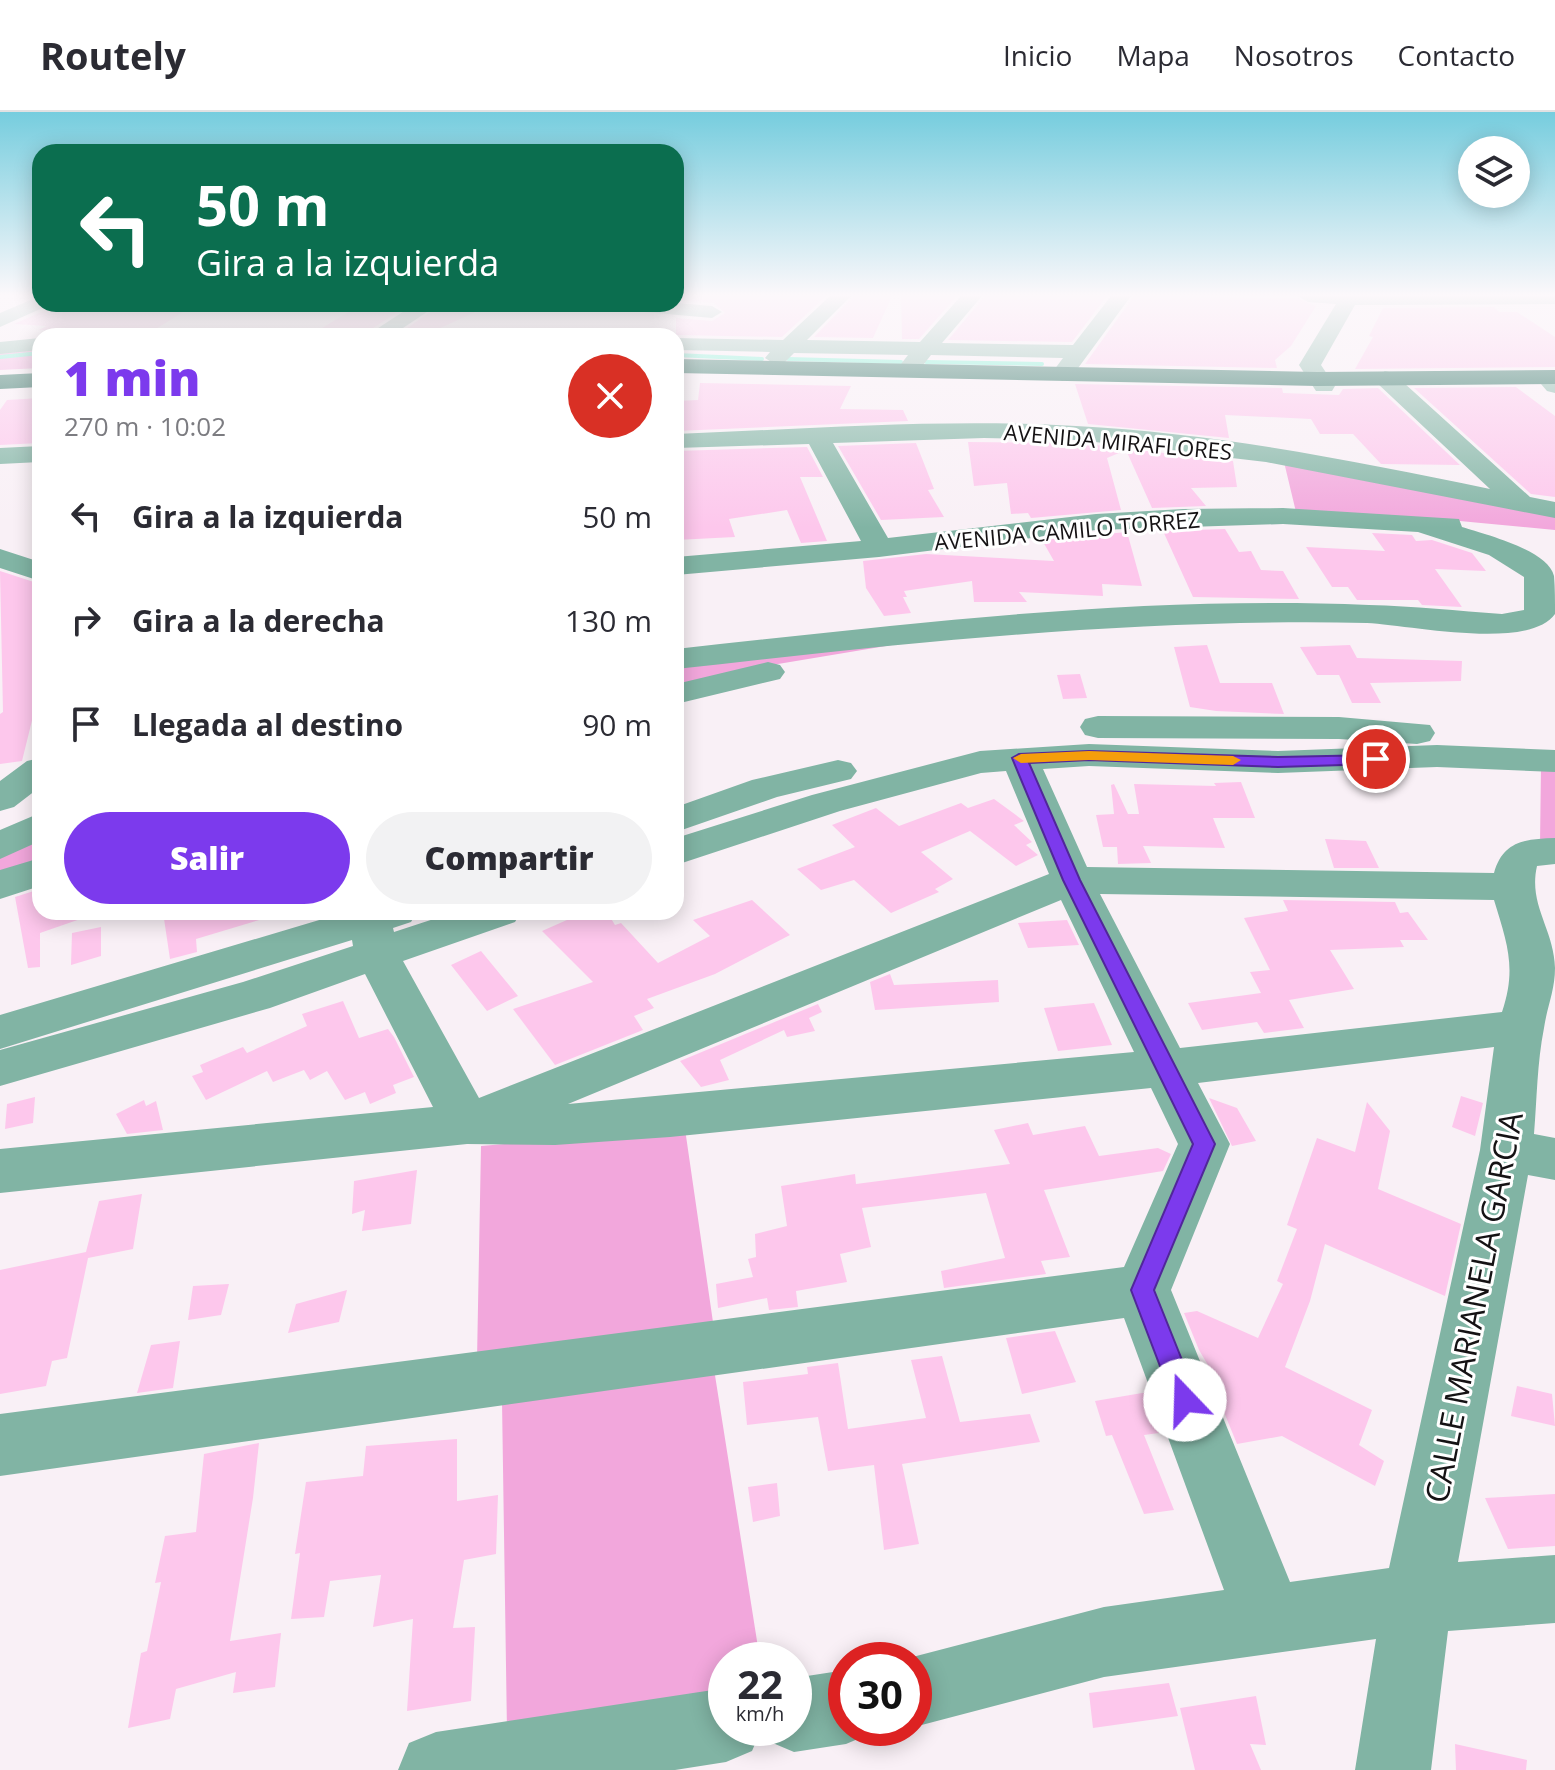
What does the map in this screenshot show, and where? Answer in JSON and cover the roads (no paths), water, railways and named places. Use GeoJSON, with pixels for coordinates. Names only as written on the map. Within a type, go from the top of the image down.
{"type":"FeatureCollection","features":[{"type":"Feature","properties":{"kind":"highway"},"geometry":{"type":"LineString","coordinates":[[871,373],[1554,383]]}},
{"type":"Feature","properties":{"kind":"highway"},"geometry":{"type":"LineString","coordinates":[[684,374],[1061,375],[1320,382]]}},
{"type":"Feature","properties":{"kind":"highway"},"geometry":{"type":"LineString","coordinates":[[0,382],[32,380]]}},
{"type":"Feature","properties":{"kind":"street"},"geometry":{"type":"LineString","coordinates":[[1315,373],[1320,382]]}},
{"type":"Feature","properties":{"kind":"street"},"geometry":{"type":"LineString","coordinates":[[1388,382],[1520,502]]}},
{"type":"Feature","properties":{"kind":"street","name":"AVENIDA MIRAFLORES"},"geometry":{"type":"LineString","coordinates":[[684,441],[984,431],[1078,433],[1274,485],[1520,502],[1555,510]]}},
{"type":"Feature","properties":{"kind":"street"},"geometry":{"type":"LineString","coordinates":[[818,438],[879,548]]}},
{"type":"Feature","properties":{"kind":"street"},"geometry":{"type":"LineString","coordinates":[[0,456],[32,454]]}},
{"type":"Feature","properties":{"kind":"street","name":"AVENIDA CAMILO TORREZ"},"geometry":{"type":"LineString","coordinates":[[684,565],[879,548],[1096,522],[1183,517],[1274,485],[1420,523],[1555,534]]}},
{"type":"Feature","properties":{"kind":"street"},"geometry":{"type":"LineString","coordinates":[[684,658],[851,638],[1134,617],[1369,614],[1519,624],[1534,620],[1540,613],[1539,574],[1530,566],[1498,549],[1420,523]]}},
{"type":"Feature","properties":{"kind":"street"},"geometry":{"type":"LineString","coordinates":[[0,537],[32,543]]}},
{"type":"Feature","properties":{"kind":"street"},"geometry":{"type":"LineString","coordinates":[[0,558],[32,572]]}},
{"type":"Feature","properties":{"kind":"street"},"geometry":{"type":"LineString","coordinates":[[0,587],[32,577]]}},
{"type":"Feature","properties":{"kind":"street"},"geometry":{"type":"LineString","coordinates":[[684,692],[776,670],[918,646],[974,628]]}},
{"type":"Feature","properties":{"kind":"street"},"geometry":{"type":"LineString","coordinates":[[684,817],[765,788],[852,768],[947,740],[1024,729],[1339,728],[1555,743]]}},
{"type":"Feature","properties":{"kind":"street"},"geometry":{"type":"LineString","coordinates":[[684,849],[826,803],[980,762],[1019,758],[1089,755],[1278,762],[1437,756],[1555,761]]}},
{"type":"Feature","properties":{"kind":"street"},"geometry":{"type":"LineString","coordinates":[[1019,758],[1072,880],[1204,1144],[1142,1290],[1270,1619]]}},
{"type":"Feature","properties":{"kind":"street"},"geometry":{"type":"LineString","coordinates":[[0,799],[32,775]]}},
{"type":"Feature","properties":{"kind":"street"},"geometry":{"type":"LineString","coordinates":[[0,846],[32,829]]}},
{"type":"Feature","properties":{"kind":"street"},"geometry":{"type":"LineString","coordinates":[[467,1124],[1072,880],[1532,863]]}},
{"type":"Feature","properties":{"kind":"street","name":"CALLE MARIANELA GARCIA"},"geometry":{"type":"LineString","coordinates":[[1393,1770],[1417,1599],[1531,1154],[1520,1027],[1533,987],[1532,863]]}},
{"type":"Feature","properties":{"kind":"street"},"geometry":{"type":"LineString","coordinates":[[0,885],[32,874]]}},
{"type":"Feature","properties":{"kind":"street"},"geometry":{"type":"LineString","coordinates":[[0,1032],[378,925],[425,920]]}},
{"type":"Feature","properties":{"kind":"street"},"geometry":{"type":"LineString","coordinates":[[378,925],[467,1124]]}},
{"type":"Feature","properties":{"kind":"street"},"geometry":{"type":"LineString","coordinates":[[0,1068],[254,996],[378,925]]}},
{"type":"Feature","properties":{"kind":"street"},"geometry":{"type":"LineString","coordinates":[[0,1171],[467,1124],[555,1125],[670,1117],[1165,1068],[1520,1027]]}},
{"type":"Feature","properties":{"kind":"street"},"geometry":{"type":"LineString","coordinates":[[0,1445],[1142,1290]]}},
{"type":"Feature","properties":{"kind":"street"},"geometry":{"type":"LineString","coordinates":[[932,1686],[1104,1642],[1417,1599],[1555,1589]]}},
{"type":"Feature","properties":{"kind":"street"},"geometry":{"type":"LineString","coordinates":[[436,1770],[708,1728]]}}]}
